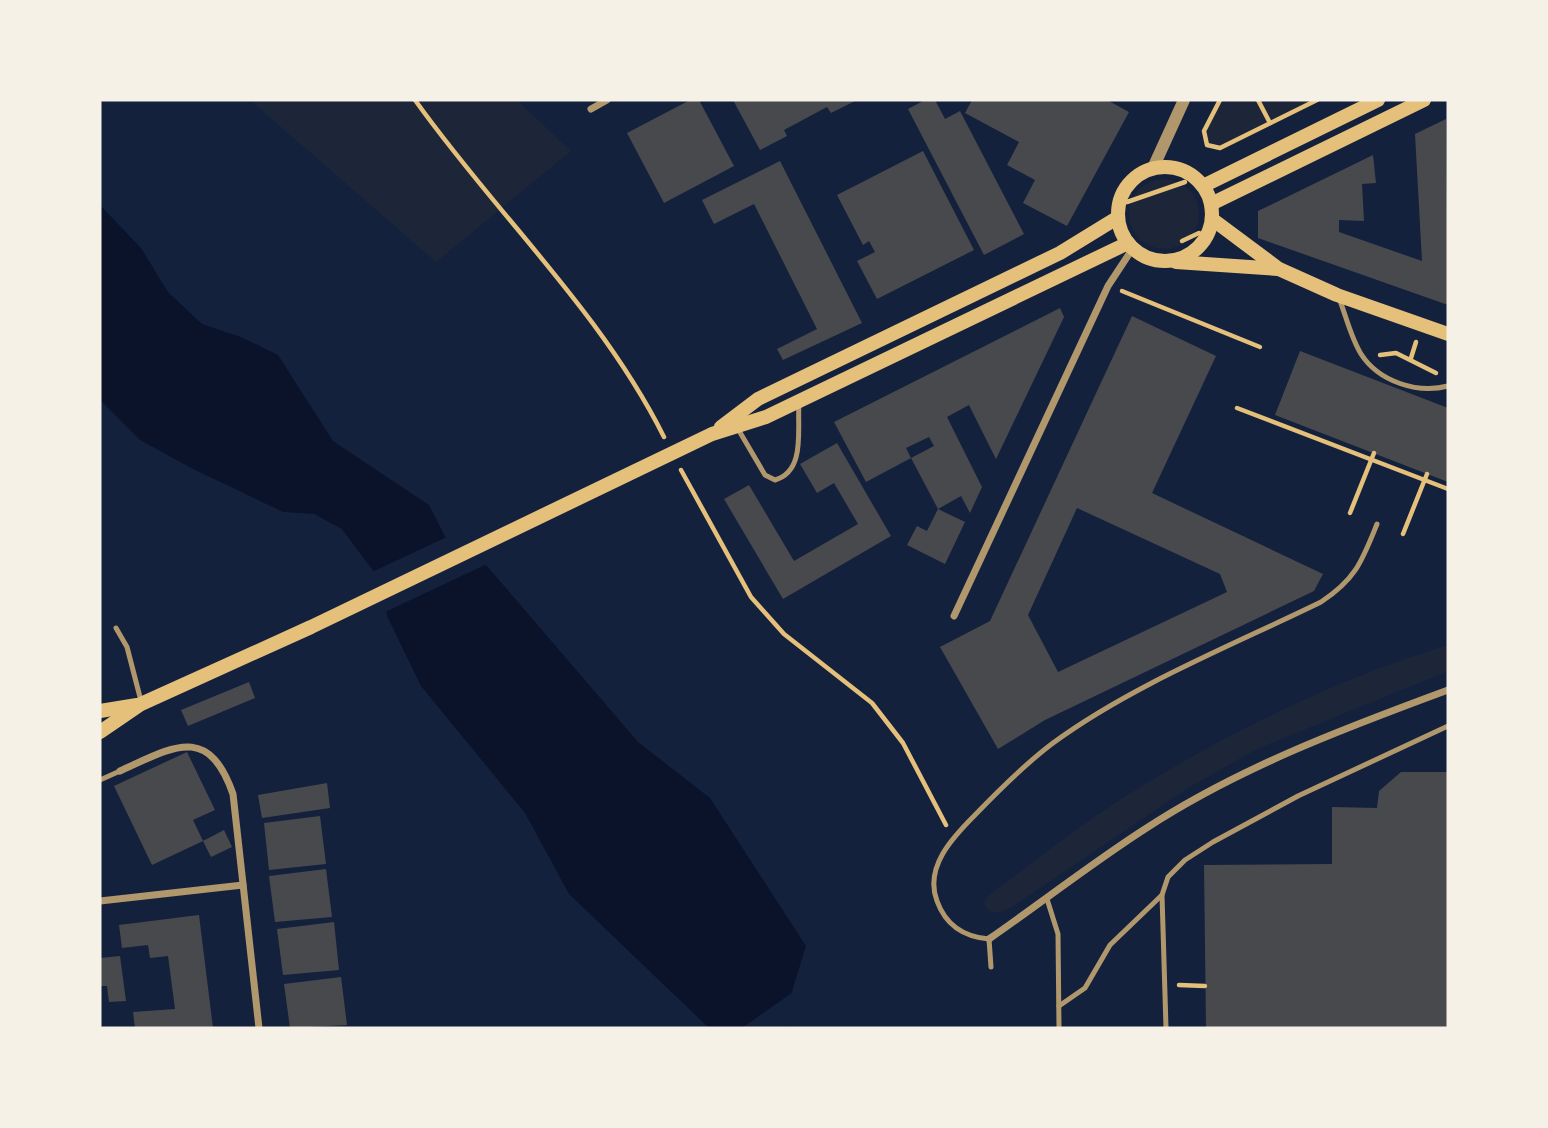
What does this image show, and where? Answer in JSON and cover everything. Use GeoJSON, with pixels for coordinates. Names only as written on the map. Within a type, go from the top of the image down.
{"type":"FeatureCollection","features":[{"type":"Feature","properties":{"kind":"main road"},"geometry":{"type":"LineString","coordinates":[[1199,182],[1378,100]]}},
{"type":"Feature","properties":{"kind":"main road"},"geometry":{"type":"LineString","coordinates":[[1168,261],[1186,256],[1201,245],[1212,212],[1424,100]]}},
{"type":"Feature","properties":{"kind":"main road"},"geometry":{"type":"LineString","coordinates":[[712,434],[758,399],[1060,253],[1118,212],[1127,184],[1135,176],[1153,168],[1176,168],[1199,182],[1212,212],[1279,269],[1338,295],[1448,334]]}},
{"type":"Feature","properties":{"kind":"main road"},"geometry":{"type":"LineString","coordinates":[[1118,212],[1130,245],[1146,257],[1279,269]]}},
{"type":"Feature","properties":{"kind":"main road"},"geometry":{"type":"LineString","coordinates":[[100,732],[141,704],[311,627],[712,434],[766,417],[1130,245]]}},
{"type":"Feature","properties":{"kind":"main road"},"geometry":{"type":"LineString","coordinates":[[100,711],[141,704]]}},
{"type":"Feature","properties":{"kind":"street"},"geometry":{"type":"LineString","coordinates":[[591,109],[607,100]]}},
{"type":"Feature","properties":{"kind":"street"},"geometry":{"type":"LineString","coordinates":[[1153,168],[1184,100]]}},
{"type":"Feature","properties":{"kind":"street"},"geometry":{"type":"LineString","coordinates":[[954,616],[1108,286],[1130,245]]}},
{"type":"Feature","properties":{"kind":"street"},"geometry":{"type":"LineString","coordinates":[[989,939],[1146,828],[1206,793],[1294,750],[1448,690]]}},
{"type":"Feature","properties":{"kind":"street"},"geometry":{"type":"LineString","coordinates":[[120,771],[183,745],[198,748],[215,759],[226,776],[233,794],[259,1028]]}},
{"type":"Feature","properties":{"kind":"street"},"geometry":{"type":"LineString","coordinates":[[100,901],[243,885]]}},
{"type":"Feature","properties":{"kind":"lane"},"geometry":{"type":"LineString","coordinates":[[1338,295],[1366,360],[1374,369],[1408,386],[1435,390],[1447,387]]}},
{"type":"Feature","properties":{"kind":"lane"},"geometry":{"type":"LineString","coordinates":[[736,426],[765,475],[775,480],[783,478],[796,460],[799,402]]}},
{"type":"Feature","properties":{"kind":"lane"},"geometry":{"type":"LineString","coordinates":[[991,967],[989,939],[971,937],[954,928],[934,895],[933,876],[953,838],[1012,778],[1054,743],[1118,702],[1321,602],[1344,587],[1358,570],[1377,524]]}},
{"type":"Feature","properties":{"kind":"lane"},"geometry":{"type":"LineString","coordinates":[[116,628],[127,647],[141,704]]}},
{"type":"Feature","properties":{"kind":"lane"},"geometry":{"type":"LineString","coordinates":[[1166,1028],[1162,895],[1168,877],[1185,860],[1213,842],[1298,796],[1448,726]]}},
{"type":"Feature","properties":{"kind":"lane"},"geometry":{"type":"LineString","coordinates":[[100,779],[120,771]]}},
{"type":"Feature","properties":{"kind":"lane"},"geometry":{"type":"LineString","coordinates":[[1059,1006],[1085,988],[1110,945],[1162,895]]}},
{"type":"Feature","properties":{"kind":"lane"},"geometry":{"type":"LineString","coordinates":[[1047,899],[1058,933],[1059,1028]]}},
{"type":"Feature","properties":{"kind":"path"},"geometry":{"type":"LineString","coordinates":[[1220,100],[1205,131],[1207,145],[1220,148],[1317,100]]}},
{"type":"Feature","properties":{"kind":"path"},"geometry":{"type":"LineString","coordinates":[[1258,100],[1270,123]]}},
{"type":"Feature","properties":{"kind":"path"},"geometry":{"type":"LineString","coordinates":[[1118,212],[1199,182]]}},
{"type":"Feature","properties":{"kind":"path"},"geometry":{"type":"LineString","coordinates":[[1108,286],[1260,347]]}},
{"type":"Feature","properties":{"kind":"path"},"geometry":{"type":"LineString","coordinates":[[1366,360],[1396,353],[1428,366],[1447,387]]}},
{"type":"Feature","properties":{"kind":"path"},"geometry":{"type":"LineString","coordinates":[[1237,408],[1448,489]]}},
{"type":"Feature","properties":{"kind":"path"},"geometry":{"type":"LineString","coordinates":[[1315,438],[1318,432]]}},
{"type":"Feature","properties":{"kind":"path"},"geometry":{"type":"LineString","coordinates":[[1350,513],[1374,453]]}},
{"type":"Feature","properties":{"kind":"path"},"geometry":{"type":"LineString","coordinates":[[1403,534],[1427,474]]}},
{"type":"Feature","properties":{"kind":"path"},"geometry":{"type":"LineString","coordinates":[[1164,984],[1205,986]]}},
{"type":"Feature","properties":{"kind":"shaded area"},"geometry":{"type":"Polygon","coordinates":[[[250,100],[517,100],[571,151],[436,262],[250,100]]]}},
{"type":"Feature","properties":{"kind":"shaded area"},"geometry":{"type":"Polygon","coordinates":[[[1220,100],[1317,100],[1220,148],[1207,145],[1204,131],[1220,100]]]}},
{"type":"Feature","properties":{"kind":"shaded area"},"geometry":{"type":"Polygon","coordinates":[[[1164,179],[1189,189],[1199,214],[1189,239],[1164,249],[1139,239],[1129,214],[1139,189],[1164,179]]]}},
{"type":"Feature","properties":{"kind":"shaded area"},"geometry":{"type":"Polygon","coordinates":[[[100,205],[141,248],[168,292],[202,324],[241,337],[278,355],[333,441],[429,505],[446,538],[374,572],[342,529],[314,514],[283,512],[140,440],[100,400],[100,205]]]}},
{"type":"Feature","properties":{"kind":"shaded area"},"geometry":{"type":"Polygon","coordinates":[[[464,554],[487,566],[638,742],[710,798],[806,946],[789,1001],[762,1028],[709,1028],[569,894],[525,813],[421,686],[387,616],[383,594],[464,554]]]}},
{"type":"Feature","properties":{"kind":"shaded area"},"geometry":{"type":"Polygon","coordinates":[[[1448,645],[1448,671],[1257,749],[1188,788],[1015,905],[999,913],[989,911],[984,904],[988,896],[1091,820],[1202,751],[1323,691],[1448,645]]]}},
{"type":"Feature","properties":{"kind":"pier"},"geometry":{"type":"Polygon","coordinates":[[[449,536],[463,551],[489,563],[383,613],[379,593],[370,573],[449,536]]]}},
{"type":"Feature","properties":{"kind":"pier"},"geometry":{"type":"Polygon","coordinates":[[[796,990],[794,1009],[805,1015],[786,1028],[742,1028],[796,990]]]}},
{"type":"Feature","properties":{"kind":"building"},"geometry":{"type":"Polygon","coordinates":[[[690,100],[699,100],[734,166],[664,203],[627,133],[690,100]]]}},
{"type":"Feature","properties":{"kind":"building"},"geometry":{"type":"Polygon","coordinates":[[[733,100],[857,100],[831,113],[827,107],[784,130],[787,136],[760,150],[733,100]]]}},
{"type":"Feature","properties":{"kind":"building"},"geometry":{"type":"Polygon","coordinates":[[[925,100],[935,100],[945,119],[960,111],[1024,234],[984,255],[908,109],[925,100]]]}},
{"type":"Feature","properties":{"kind":"building"},"geometry":{"type":"Polygon","coordinates":[[[972,100],[1107,100],[1129,112],[1067,226],[1023,203],[1035,180],[1007,165],[1019,142],[965,113],[972,100]]]}},
{"type":"Feature","properties":{"kind":"building"},"geometry":{"type":"Polygon","coordinates":[[[1446,119],[1448,305],[1258,238],[1258,211],[1373,155],[1376,183],[1362,184],[1364,221],[1339,220],[1339,232],[1422,261],[1415,134],[1446,119]]]}},
{"type":"Feature","properties":{"kind":"building"},"geometry":{"type":"Polygon","coordinates":[[[923,151],[974,250],[877,299],[857,261],[875,252],[869,241],[863,245],[837,195],[923,151]]]}},
{"type":"Feature","properties":{"kind":"building"},"geometry":{"type":"Polygon","coordinates":[[[780,161],[862,323],[783,360],[777,349],[817,329],[754,204],[714,224],[702,200],[780,161]]]}},
{"type":"Feature","properties":{"kind":"building"},"geometry":{"type":"Polygon","coordinates":[[[1060,308],[1064,317],[996,459],[969,405],[947,417],[982,487],[970,513],[961,496],[938,509],[911,458],[866,482],[834,422],[1060,308]],[[929,437],[906,448],[911,458],[934,446],[929,437]]]}},
{"type":"Feature","properties":{"kind":"building"},"geometry":{"type":"Polygon","coordinates":[[[1132,316],[1216,356],[1152,493],[1323,574],[1314,591],[1045,720],[998,749],[940,647],[990,621],[1132,316]],[[1077,508],[1028,615],[1058,672],[1227,592],[1220,574],[1077,508]]]}},
{"type":"Feature","properties":{"kind":"building"},"geometry":{"type":"Polygon","coordinates":[[[1300,351],[1448,408],[1448,482],[1275,415],[1300,351]]]}},
{"type":"Feature","properties":{"kind":"building"},"geometry":{"type":"Polygon","coordinates":[[[837,443],[891,536],[783,599],[724,499],[749,485],[794,561],[858,524],[834,483],[817,493],[800,464],[837,443]]]}},
{"type":"Feature","properties":{"kind":"building"},"geometry":{"type":"Polygon","coordinates":[[[938,509],[965,522],[945,564],[907,545],[917,526],[927,531],[938,509]]]}},
{"type":"Feature","properties":{"kind":"building"},"geometry":{"type":"Polygon","coordinates":[[[249,682],[255,698],[188,726],[181,710],[249,682]]]}},
{"type":"Feature","properties":{"kind":"building"},"geometry":{"type":"Polygon","coordinates":[[[187,752],[215,810],[193,820],[203,841],[152,865],[114,786],[187,752]]]}},
{"type":"Feature","properties":{"kind":"building"},"geometry":{"type":"Polygon","coordinates":[[[1401,772],[1448,772],[1448,1028],[1206,1028],[1204,865],[1332,864],[1332,807],[1377,808],[1379,791],[1401,772]]]}},
{"type":"Feature","properties":{"kind":"building"},"geometry":{"type":"Polygon","coordinates":[[[327,783],[330,808],[262,818],[258,795],[327,783]]]}},
{"type":"Feature","properties":{"kind":"building"},"geometry":{"type":"Polygon","coordinates":[[[320,816],[326,864],[269,870],[264,823],[320,816]]]}},
{"type":"Feature","properties":{"kind":"building"},"geometry":{"type":"Polygon","coordinates":[[[224,830],[232,847],[211,857],[203,841],[224,830]]]}},
{"type":"Feature","properties":{"kind":"building"},"geometry":{"type":"Polygon","coordinates":[[[326,869],[332,917],[275,922],[269,876],[326,869]]]}},
{"type":"Feature","properties":{"kind":"building"},"geometry":{"type":"Polygon","coordinates":[[[199,915],[213,1028],[135,1028],[133,1012],[175,1009],[168,956],[150,958],[148,945],[122,948],[119,925],[199,915]]]}},
{"type":"Feature","properties":{"kind":"building"},"geometry":{"type":"Polygon","coordinates":[[[334,922],[339,970],[283,975],[277,929],[334,922]]]}},
{"type":"Feature","properties":{"kind":"building"},"geometry":{"type":"Polygon","coordinates":[[[120,956],[126,1001],[109,1002],[107,986],[100,986],[100,958],[120,956]]]}},
{"type":"Feature","properties":{"kind":"building"},"geometry":{"type":"Polygon","coordinates":[[[341,977],[347,1025],[290,1028],[284,984],[341,977]]]}}]}
